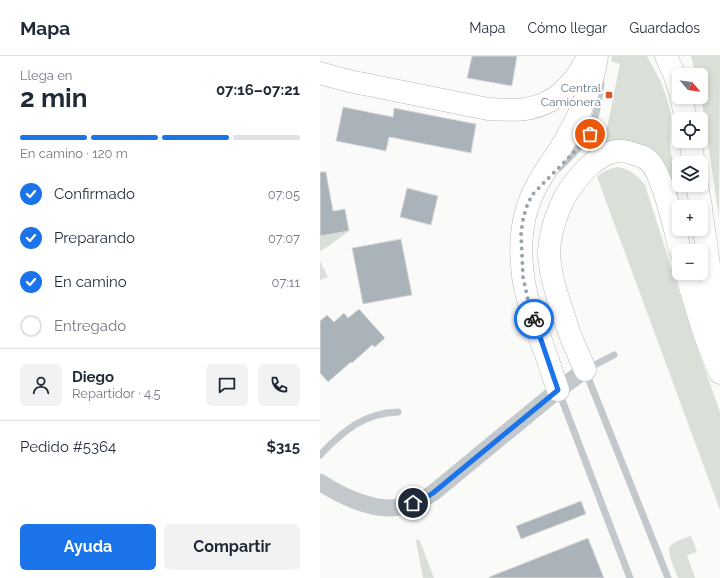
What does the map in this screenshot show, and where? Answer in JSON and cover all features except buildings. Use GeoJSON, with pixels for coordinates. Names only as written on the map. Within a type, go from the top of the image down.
{"type":"FeatureCollection","features":[{"type":"Feature","properties":{"kind":"highway"},"geometry":{"type":"LineString","coordinates":[[320,72],[349,81],[488,109],[510,110],[526,109],[539,105],[550,101],[561,94],[581,72],[588,56]]}},
{"type":"Feature","properties":{"kind":"highway"},"geometry":{"type":"LineString","coordinates":[[558,390],[528,300],[523,277],[521,233],[526,208],[539,180],[561,147],[578,115],[590,86],[595,70],[597,56]]}},
{"type":"Feature","properties":{"kind":"highway"},"geometry":{"type":"LineString","coordinates":[[666,56],[672,69]]}},
{"type":"Feature","properties":{"kind":"highway"},"geometry":{"type":"LineString","coordinates":[[585,370],[573,342],[559,302],[550,268],[549,253],[553,224],[560,207],[575,181],[594,162],[605,155],[617,151],[628,152],[648,160],[654,168],[660,181],[678,244]]}},
{"type":"Feature","properties":{"kind":"highway"},"geometry":{"type":"LineString","coordinates":[[705,236],[720,342]]}},
{"type":"Feature","properties":{"kind":"highway"},"geometry":{"type":"LineString","coordinates":[[713,297],[720,261]]}},
{"type":"Feature","properties":{"kind":"highway"},"geometry":{"type":"LineString","coordinates":[[688,280],[701,326],[720,373]]}},
{"type":"Feature","properties":{"kind":"street"},"geometry":{"type":"LineString","coordinates":[[320,482],[349,498],[367,505],[392,508],[413,503],[425,498],[558,390],[585,370]]}},
{"type":"Feature","properties":{"kind":"lane"},"geometry":{"type":"LineString","coordinates":[[532,195],[590,134],[593,127],[602,80]]}},
{"type":"Feature","properties":{"kind":"lane"},"geometry":{"type":"LineString","coordinates":[[614,355],[585,370],[668,578]]}},
{"type":"Feature","properties":{"kind":"lane"},"geometry":{"type":"LineString","coordinates":[[558,390],[630,578]]}},
{"type":"Feature","properties":{"kind":"lane"},"geometry":{"type":"LineString","coordinates":[[320,455],[336,439],[361,421],[371,416],[398,412]]}},
{"type":"Feature","properties":{"kind":"shaded area"},"geometry":{"type":"Polygon","coordinates":[[[612,56],[647,56],[661,82],[671,113],[670,146],[672,158],[672,190],[668,181],[600,146],[589,152],[585,148],[593,136],[597,126],[607,128],[620,64],[611,61],[612,56]]]}},
{"type":"Feature","properties":{"kind":"shaded area"},"geometry":{"type":"Polygon","coordinates":[[[691,56],[720,56],[719,218],[708,143],[708,112],[703,112],[702,104],[708,104],[708,68],[694,68],[691,56]]]}},
{"type":"Feature","properties":{"kind":"shaded area"},"geometry":{"type":"Polygon","coordinates":[[[618,167],[627,170],[639,178],[645,185],[672,270],[672,280],[675,280],[720,412],[720,510],[597,177],[606,170],[618,167]]]}},
{"type":"Feature","properties":{"kind":"shaded area"},"geometry":{"type":"Polygon","coordinates":[[[673,192],[678,192],[679,200],[677,200],[673,192]]]}},
{"type":"Feature","properties":{"kind":"shaded area"},"geometry":{"type":"Polygon","coordinates":[[[349,231],[327,247],[320,251],[320,236],[349,231]]]}},
{"type":"Feature","properties":{"kind":"shaded area"},"geometry":{"type":"Polygon","coordinates":[[[320,261],[328,277],[320,280],[320,261]]]}},
{"type":"Feature","properties":{"kind":"shaded area"},"geometry":{"type":"Polygon","coordinates":[[[691,536],[697,552],[687,555],[695,578],[678,578],[670,556],[669,548],[675,542],[691,536]]]}},
{"type":"Feature","properties":{"kind":"shaded area"},"geometry":{"type":"Polygon","coordinates":[[[417,539],[420,541],[434,578],[423,578],[416,541],[417,539]]]}},
{"type":"Feature","properties":{"kind":"way so far"},"geometry":{"type":"LineString","coordinates":[[534,319],[523,277],[521,233],[526,208],[532,195],[590,134]]}},
{"type":"Feature","properties":{"kind":"place","name":"Central Camionera"},"geometry":{"type":"Point","coordinates":[609,95]}},
{"type":"Feature","properties":{"kind":"route"},"geometry":{"type":"LineString","coordinates":[[413,503],[433,493],[558,390],[534,319]]}}]}
